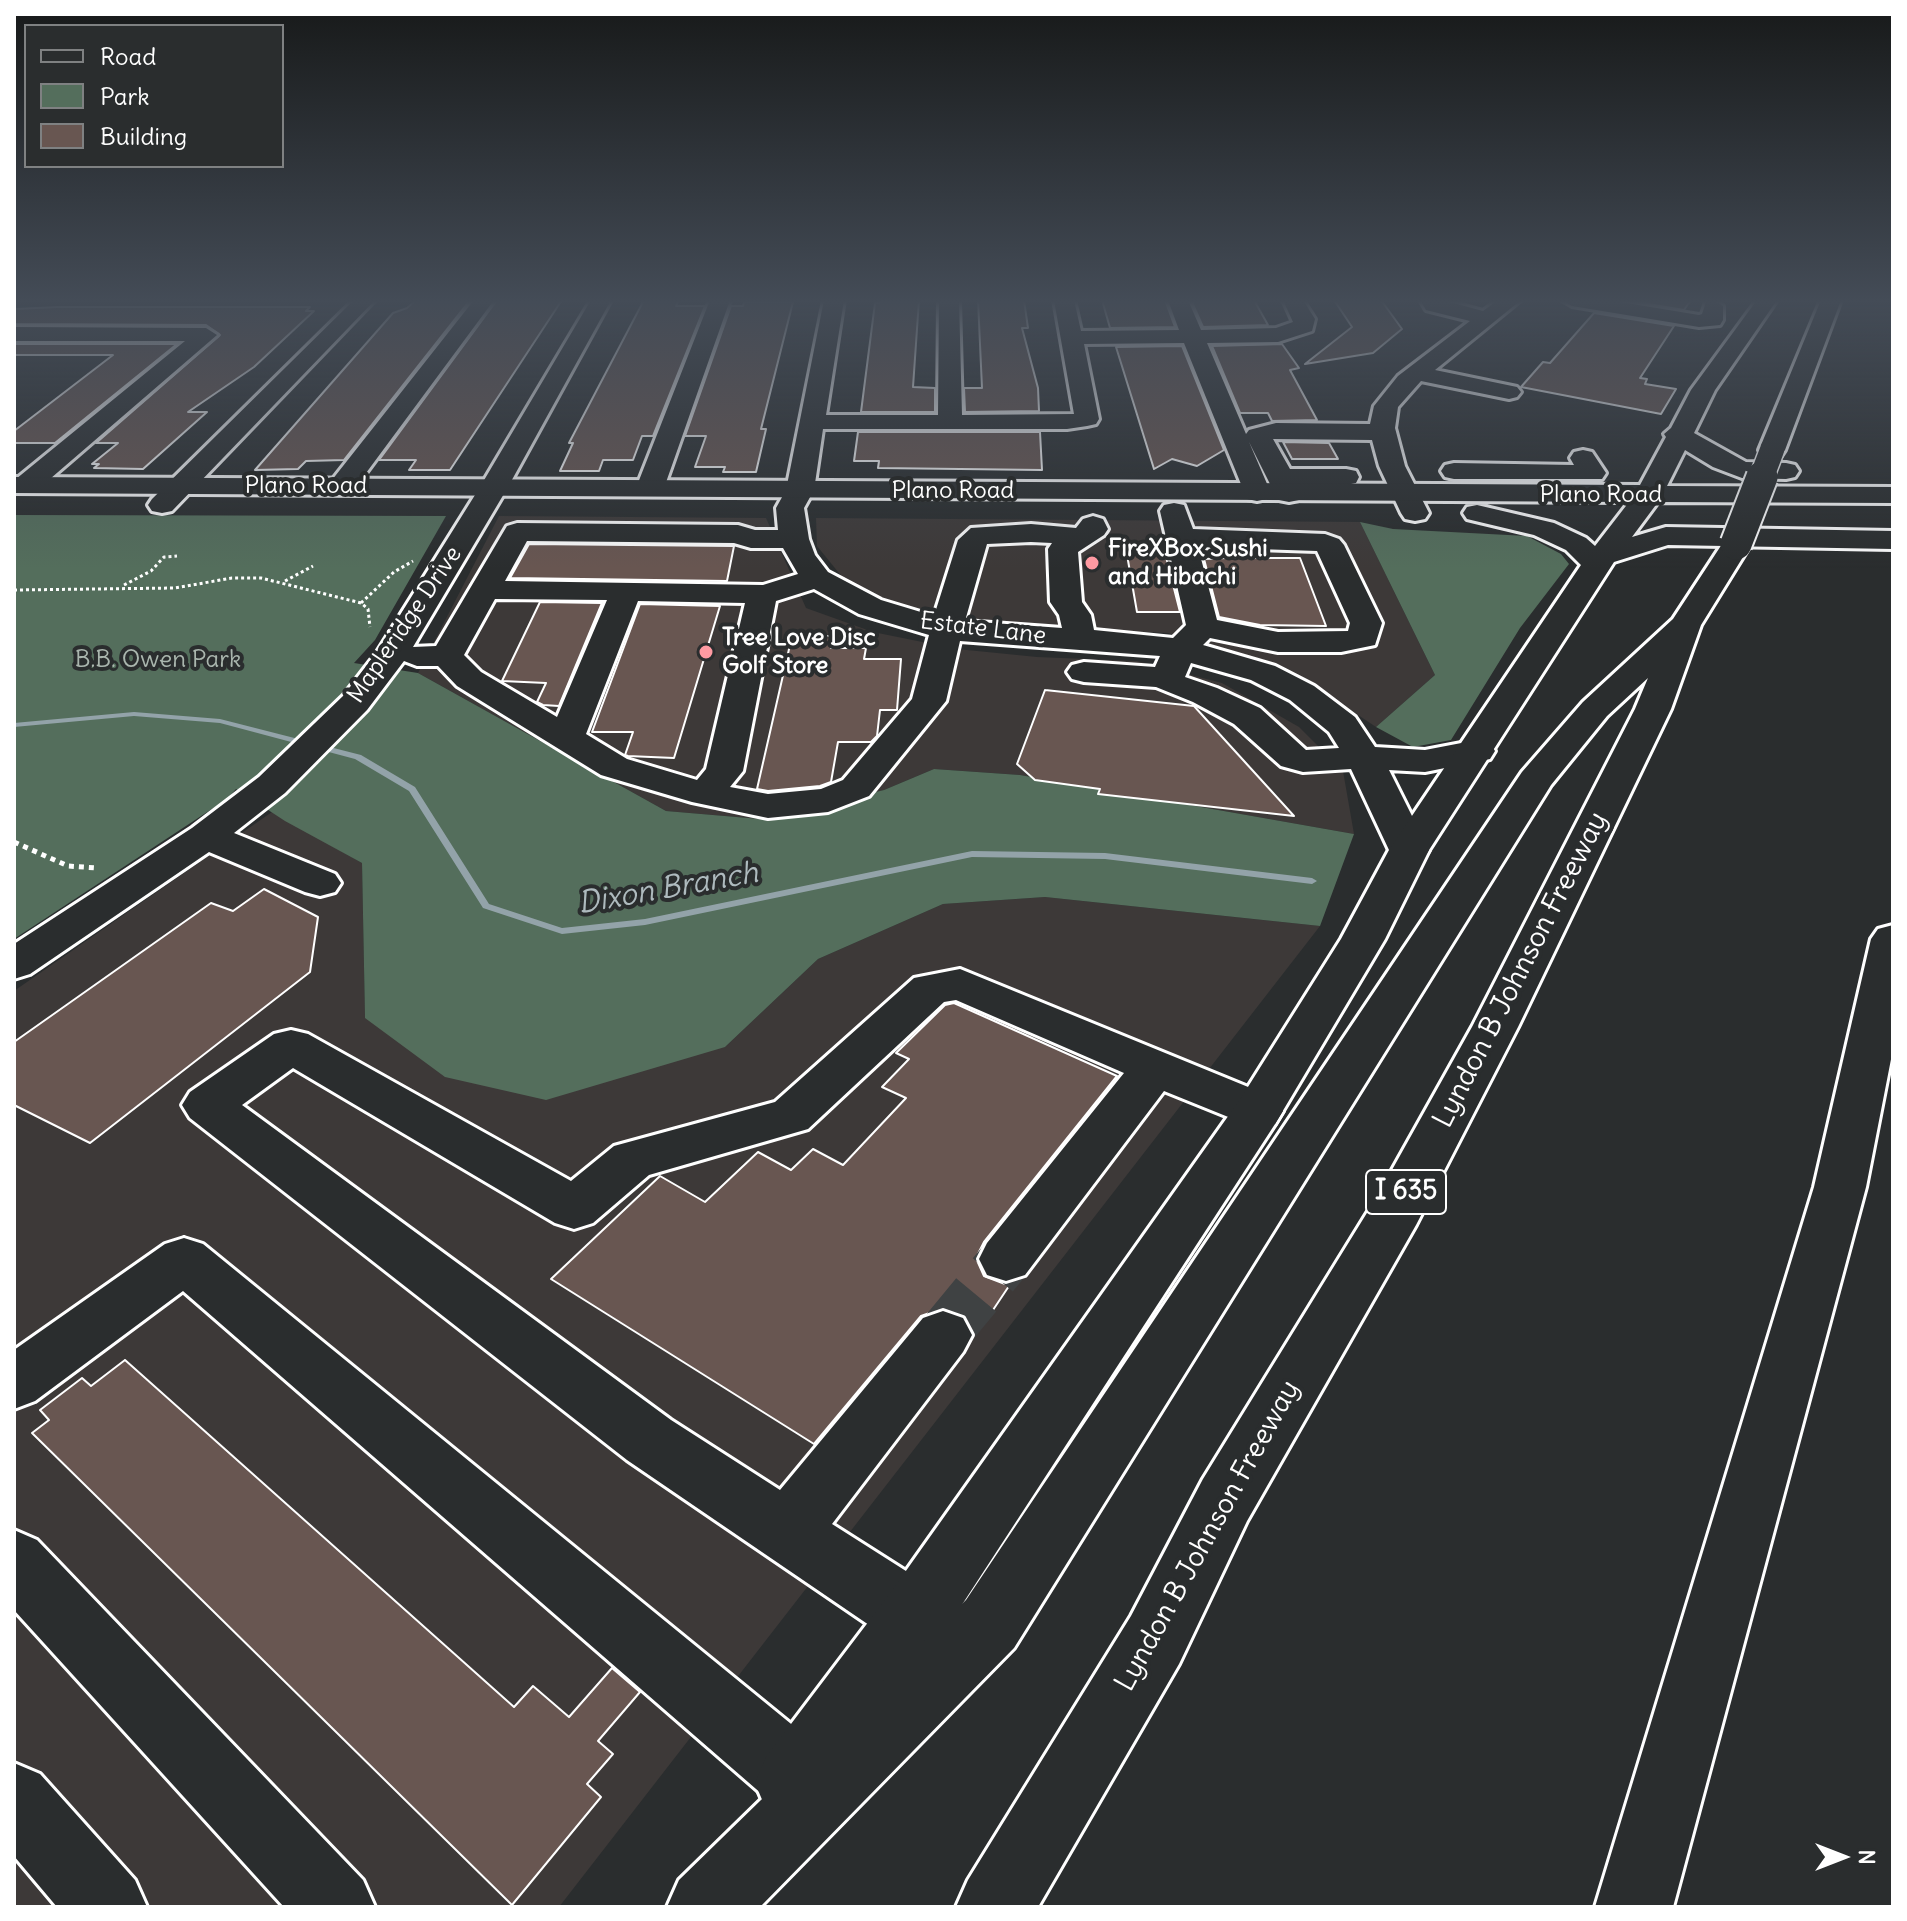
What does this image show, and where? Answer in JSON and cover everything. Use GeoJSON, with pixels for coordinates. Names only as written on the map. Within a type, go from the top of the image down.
{"type":"FeatureCollection","features":[{"type":"Feature","properties":{"kind":"main road"},"geometry":{"type":"LineString","coordinates":[[18,492],[141,390]]}},
{"type":"Feature","properties":{"kind":"main road"},"geometry":{"type":"LineString","coordinates":[[172,495],[276,390]]}},
{"type":"Feature","properties":{"kind":"main road"},"geometry":{"type":"LineString","coordinates":[[342,486],[416,390]]}},
{"type":"Feature","properties":{"kind":"main road","name":"Mapleridge Drive"},"geometry":{"type":"LineString","coordinates":[[14,964],[206,836],[272,785],[355,703],[379,647],[488,497],[550,390]]}},
{"type":"Feature","properties":{"kind":"main road"},"geometry":{"type":"LineString","coordinates":[[650,488],[687,390]]}},
{"type":"Feature","properties":{"kind":"main road"},"geometry":{"type":"LineString","coordinates":[[447,656],[517,532],[738,534],[751,539],[795,512],[819,390]]}},
{"type":"Feature","properties":{"kind":"main road"},"geometry":{"type":"LineString","coordinates":[[950,390],[950,422]]}},
{"type":"Feature","properties":{"kind":"main road"},"geometry":{"type":"LineString","coordinates":[[813,422],[1067,422],[1087,419],[1082,390]]}},
{"type":"Feature","properties":{"kind":"main road"},"geometry":{"type":"LineString","coordinates":[[1215,390],[1257,493]]}},
{"type":"Feature","properties":{"kind":"main road"},"geometry":{"type":"LineString","coordinates":[[1382,483],[1386,406],[1400,390]]}},
{"type":"Feature","properties":{"kind":"main road"},"geometry":{"type":"LineString","coordinates":[[1497,390],[1509,392]]}},
{"type":"Feature","properties":{"kind":"main road"},"geometry":{"type":"LineString","coordinates":[[704,1907],[915,1616],[1258,1111],[1363,939],[1409,850],[1600,560],[1641,504],[1703,390]]}},
{"type":"Feature","properties":{"kind":"main road","name":"Lyndon B Johnson Freeway"},"geometry":{"type":"LineString","coordinates":[[995,1907],[1155,1640],[1225,1500],[1397,1210],[1495,1027],[1653,709],[1685,625],[1736,544],[1796,390]]}},
{"type":"Feature","properties":{"kind":"main road"},"geometry":{"type":"LineString","coordinates":[[1285,485],[1258,435],[1276,431],[1383,432]]}},
{"type":"Feature","properties":{"kind":"main road"},"geometry":{"type":"LineString","coordinates":[[1352,432],[1382,483]]}},
{"type":"Feature","properties":{"kind":"main road"},"geometry":{"type":"LineString","coordinates":[[1677,434],[1742,470],[1893,474]]}},
{"type":"Feature","properties":{"kind":"main road"},"geometry":{"type":"LineString","coordinates":[[1382,483],[1449,462],[1593,473],[1583,458]]}},
{"type":"Feature","properties":{"kind":"main road","name":"Plano Road"},"geometry":{"type":"LineString","coordinates":[[172,495],[342,486],[488,497],[795,512],[1042,510],[1088,524],[1178,525],[1382,483],[1477,513],[1893,495]]}},
{"type":"Feature","properties":{"kind":"main road","name":"Plano Road"},"geometry":{"type":"LineString","coordinates":[[18,492],[488,497],[650,488],[795,512],[1122,492],[1257,493],[1285,485],[1382,483],[1641,504],[1893,515]]}},
{"type":"Feature","properties":{"kind":"main road"},"geometry":{"type":"LineString","coordinates":[[1042,510],[1049,503],[1110,499],[1122,492]]}},
{"type":"Feature","properties":{"kind":"main road","name":"Estate Lane"},"geometry":{"type":"LineString","coordinates":[[795,512],[801,557],[817,578],[870,607],[946,630],[1082,656],[1183,651]]}},
{"type":"Feature","properties":{"kind":"main road"},"geometry":{"type":"LineString","coordinates":[[1477,513],[1544,529],[1600,560]]}},
{"type":"Feature","properties":{"kind":"main road"},"geometry":{"type":"LineString","coordinates":[[379,647],[447,656],[469,679],[614,767],[705,794],[768,806],[828,800],[856,788],[929,701],[973,540],[981,534],[1031,533],[1088,524]]}},
{"type":"Feature","properties":{"kind":"main road"},"geometry":{"type":"LineString","coordinates":[[1082,656],[1075,615],[1066,602],[1063,549],[1088,524]]}},
{"type":"Feature","properties":{"kind":"main road"},"geometry":{"type":"LineString","coordinates":[[1183,651],[1278,642],[1341,642],[1363,638],[1366,623],[1329,545],[1315,540],[1178,525],[1183,651],[1170,683],[1205,695],[1247,716],[1294,758],[1314,761],[1364,757],[1425,761],[1477,751]]}},
{"type":"Feature","properties":{"kind":"main road"},"geometry":{"type":"LineString","coordinates":[[1600,560],[1666,536],[1893,540]]}},
{"type":"Feature","properties":{"kind":"main road"},"geometry":{"type":"LineString","coordinates":[[485,590],[765,594],[817,578]]}},
{"type":"Feature","properties":{"kind":"main road"},"geometry":{"type":"LineString","coordinates":[[566,738],[626,591]]}},
{"type":"Feature","properties":{"kind":"main road"},"geometry":{"type":"LineString","coordinates":[[705,794],[724,771],[765,594]]}},
{"type":"Feature","properties":{"kind":"main road"},"geometry":{"type":"LineString","coordinates":[[704,1907],[990,1624],[1535,780],[1595,709],[1685,625]]}},
{"type":"Feature","properties":{"kind":"main road"},"geometry":{"type":"LineString","coordinates":[[1183,651],[1263,673],[1302,693],[1342,725],[1364,757],[1409,850]]}},
{"type":"Feature","properties":{"kind":"main road"},"geometry":{"type":"LineString","coordinates":[[206,836],[320,883]]}},
{"type":"Feature","properties":{"kind":"main road"},"geometry":{"type":"LineString","coordinates":[[1634,1907],[1840,1187],[1893,939]]}},
{"type":"Feature","properties":{"kind":"main road"},"geometry":{"type":"LineString","coordinates":[[915,1616],[649,1440],[207,1105],[291,1046],[574,1208],[632,1160],[791,1116],[930,989],[960,984],[1258,1111]]}},
{"type":"Feature","properties":{"kind":"main road"},"geometry":{"type":"LineString","coordinates":[[1006,1259],[1156,1067]]}},
{"type":"Feature","properties":{"kind":"main road"},"geometry":{"type":"LineString","coordinates":[[14,1383],[184,1260],[797,1776]]}},
{"type":"Feature","properties":{"kind":"main road"},"geometry":{"type":"LineString","coordinates":[[787,1531],[943,1335]]}},
{"type":"Feature","properties":{"kind":"main road"},"geometry":{"type":"LineString","coordinates":[[14,1562],[336,1907]]}},
{"type":"Feature","properties":{"kind":"main road"},"geometry":{"type":"LineString","coordinates":[[14,1800],[108,1907]]}},
{"type":"Feature","properties":{"kind":"path"},"geometry":{"type":"LineString","coordinates":[[120,587],[151,571],[164,557],[177,556]]}},
{"type":"Feature","properties":{"kind":"path"},"geometry":{"type":"LineString","coordinates":[[284,582],[313,566]]}},
{"type":"Feature","properties":{"kind":"path"},"geometry":{"type":"LineString","coordinates":[[14,590],[175,588],[246,576],[284,582],[361,603],[368,609],[379,647]]}},
{"type":"Feature","properties":{"kind":"shaded area"},"geometry":{"type":"Polygon","coordinates":[[[499,516],[766,518],[806,608],[873,632],[957,649],[1037,657],[1137,661],[1222,683],[1299,727],[1343,771],[1354,834],[1020,775],[934,769],[884,790],[760,819],[666,811],[418,673],[499,516]]]}},
{"type":"Feature","properties":{"kind":"shaded area"},"geometry":{"type":"Polygon","coordinates":[[[816,518],[1360,522],[1435,675],[1376,727],[1301,677],[1168,633],[1009,626],[913,611],[847,583],[817,546],[816,518]]]}},
{"type":"Feature","properties":{"kind":"shaded area"},"geometry":{"type":"Polygon","coordinates":[[[272,812],[362,863],[365,1018],[725,1047],[818,959],[943,904],[1045,897],[1320,926],[559,1907],[14,1907],[14,991],[272,812]]]}},
{"type":"Feature","properties":{"kind":"green space","name":"B.B. Owen Park"},"geometry":{"type":"Polygon","coordinates":[[[14,515],[446,516],[375,640],[354,663],[418,673],[666,811],[760,819],[884,790],[934,769],[1020,775],[1354,834],[1320,926],[1045,897],[943,904],[818,959],[725,1047],[546,1100],[445,1077],[365,1018],[362,863],[285,821],[236,789],[227,799],[14,939],[14,515]]]}},
{"type":"Feature","properties":{"kind":"green space"},"geometry":{"type":"Polygon","coordinates":[[[1360,522],[1393,529],[1527,536],[1561,554],[1569,564],[1520,628],[1451,740],[1413,747],[1376,727],[1435,675],[1360,522]]]}},
{"type":"Feature","properties":{"kind":"building"},"geometry":{"type":"Polygon","coordinates":[[[68,390],[121,390],[55,443],[14,443],[14,431],[68,390]]]}},
{"type":"Feature","properties":{"kind":"building"},"geometry":{"type":"Polygon","coordinates":[[[157,390],[221,390],[188,412],[207,412],[143,469],[94,468],[99,464],[92,464],[118,443],[96,443],[157,390]]]}},
{"type":"Feature","properties":{"kind":"building"},"geometry":{"type":"Polygon","coordinates":[[[326,390],[399,390],[344,460],[306,461],[298,469],[255,470],[326,390]]]}},
{"type":"Feature","properties":{"kind":"building"},"geometry":{"type":"Polygon","coordinates":[[[431,390],[503,390],[450,470],[409,470],[416,460],[379,460],[431,390]]]}},
{"type":"Feature","properties":{"kind":"building"},"geometry":{"type":"Polygon","coordinates":[[[597,390],[672,390],[653,436],[642,436],[633,460],[603,460],[599,471],[560,471],[573,443],[569,443],[597,390]]]}},
{"type":"Feature","properties":{"kind":"building"},"geometry":{"type":"Polygon","coordinates":[[[701,390],[771,390],[761,429],[766,429],[756,472],[723,472],[725,467],[695,467],[706,436],[685,436],[701,390]]]}},
{"type":"Feature","properties":{"kind":"building"},"geometry":{"type":"Polygon","coordinates":[[[864,390],[935,390],[935,412],[861,412],[864,390]]]}},
{"type":"Feature","properties":{"kind":"building"},"geometry":{"type":"Polygon","coordinates":[[[964,390],[1038,390],[1039,411],[965,412],[964,390]]]}},
{"type":"Feature","properties":{"kind":"building"},"geometry":{"type":"Polygon","coordinates":[[[1129,390],[1200,390],[1224,450],[1197,466],[1172,459],[1154,469],[1129,390]]]}},
{"type":"Feature","properties":{"kind":"building"},"geometry":{"type":"Polygon","coordinates":[[[1230,390],[1301,390],[1317,420],[1272,421],[1268,413],[1240,413],[1230,390]]]}},
{"type":"Feature","properties":{"kind":"building"},"geometry":{"type":"Polygon","coordinates":[[[1535,390],[1676,390],[1661,414],[1535,390]]]}},
{"type":"Feature","properties":{"kind":"building"},"geometry":{"type":"Polygon","coordinates":[[[858,432],[1040,432],[1042,470],[878,468],[879,461],[854,461],[858,432]]]}},
{"type":"Feature","properties":{"kind":"building"},"geometry":{"type":"Polygon","coordinates":[[[1283,442],[1329,443],[1338,459],[1292,459],[1283,442]]]}},
{"type":"Feature","properties":{"kind":"building"},"geometry":{"type":"Polygon","coordinates":[[[529,544],[734,546],[727,581],[510,578],[529,544]]]}},
{"type":"Feature","properties":{"kind":"building"},"geometry":{"type":"Polygon","coordinates":[[[1126,549],[1164,549],[1180,612],[1137,612],[1126,549]]]}},
{"type":"Feature","properties":{"kind":"building"},"geometry":{"type":"Polygon","coordinates":[[[1300,558],[1326,626],[1260,625],[1219,617],[1204,559],[1300,558]]]}},
{"type":"Feature","properties":{"kind":"building"},"geometry":{"type":"Polygon","coordinates":[[[540,602],[602,603],[559,706],[537,702],[546,683],[502,681],[540,602]]]}},
{"type":"Feature","properties":{"kind":"building"},"geometry":{"type":"Polygon","coordinates":[[[640,604],[720,606],[674,758],[625,755],[633,732],[592,732],[640,604]]]}},
{"type":"Feature","properties":{"kind":"building"},"geometry":{"type":"Polygon","coordinates":[[[792,636],[833,636],[831,648],[866,648],[864,659],[901,659],[897,710],[880,710],[877,736],[871,742],[838,742],[831,782],[820,786],[768,791],[757,789],[792,636]]]}},
{"type":"Feature","properties":{"kind":"building"},"geometry":{"type":"Polygon","coordinates":[[[1045,690],[1194,706],[1294,816],[1098,794],[1100,789],[1035,780],[1017,764],[1045,690]]]}},
{"type":"Feature","properties":{"kind":"building"},"geometry":{"type":"Polygon","coordinates":[[[264,889],[318,917],[310,972],[90,1143],[14,1105],[14,1042],[211,903],[233,911],[264,889]]]}},
{"type":"Feature","properties":{"kind":"building"},"geometry":{"type":"Polygon","coordinates":[[[954,1003],[1117,1076],[984,1242],[976,1258],[984,1276],[1005,1284],[1011,1283],[991,1313],[979,1325],[971,1327],[964,1315],[944,1308],[921,1316],[814,1444],[551,1279],[660,1176],[705,1202],[758,1152],[791,1170],[813,1149],[843,1165],[906,1098],[882,1087],[909,1059],[896,1053],[945,1005],[954,1003]]]}},
{"type":"Feature","properties":{"kind":"building"},"geometry":{"type":"Polygon","coordinates":[[[125,1360],[514,1707],[533,1686],[569,1717],[612,1668],[640,1692],[598,1741],[613,1754],[587,1784],[601,1797],[512,1905],[32,1433],[49,1420],[40,1410],[82,1378],[91,1386],[125,1360]]]}},
{"type":"Feature","properties":{"kind":"waterway","name":"Dixon Branch"},"geometry":{"type":"LineString","coordinates":[[14,725],[134,714],[220,721],[358,757],[412,789],[486,906],[562,931],[645,922],[972,854],[1105,856],[1312,881]]}},
{"type":"Feature","properties":{"kind":"tunnel"},"geometry":{"type":"LineString","coordinates":[[943,1335],[1006,1259]]}},
{"type":"Feature","properties":{"kind":"place","name":"FireXBox Sushi and Hibachi"},"geometry":{"type":"Point","coordinates":[1092,563]}},
{"type":"Feature","properties":{"kind":"place","name":"Tree Love Disc Golf Store"},"geometry":{"type":"Point","coordinates":[706,652]}}]}
